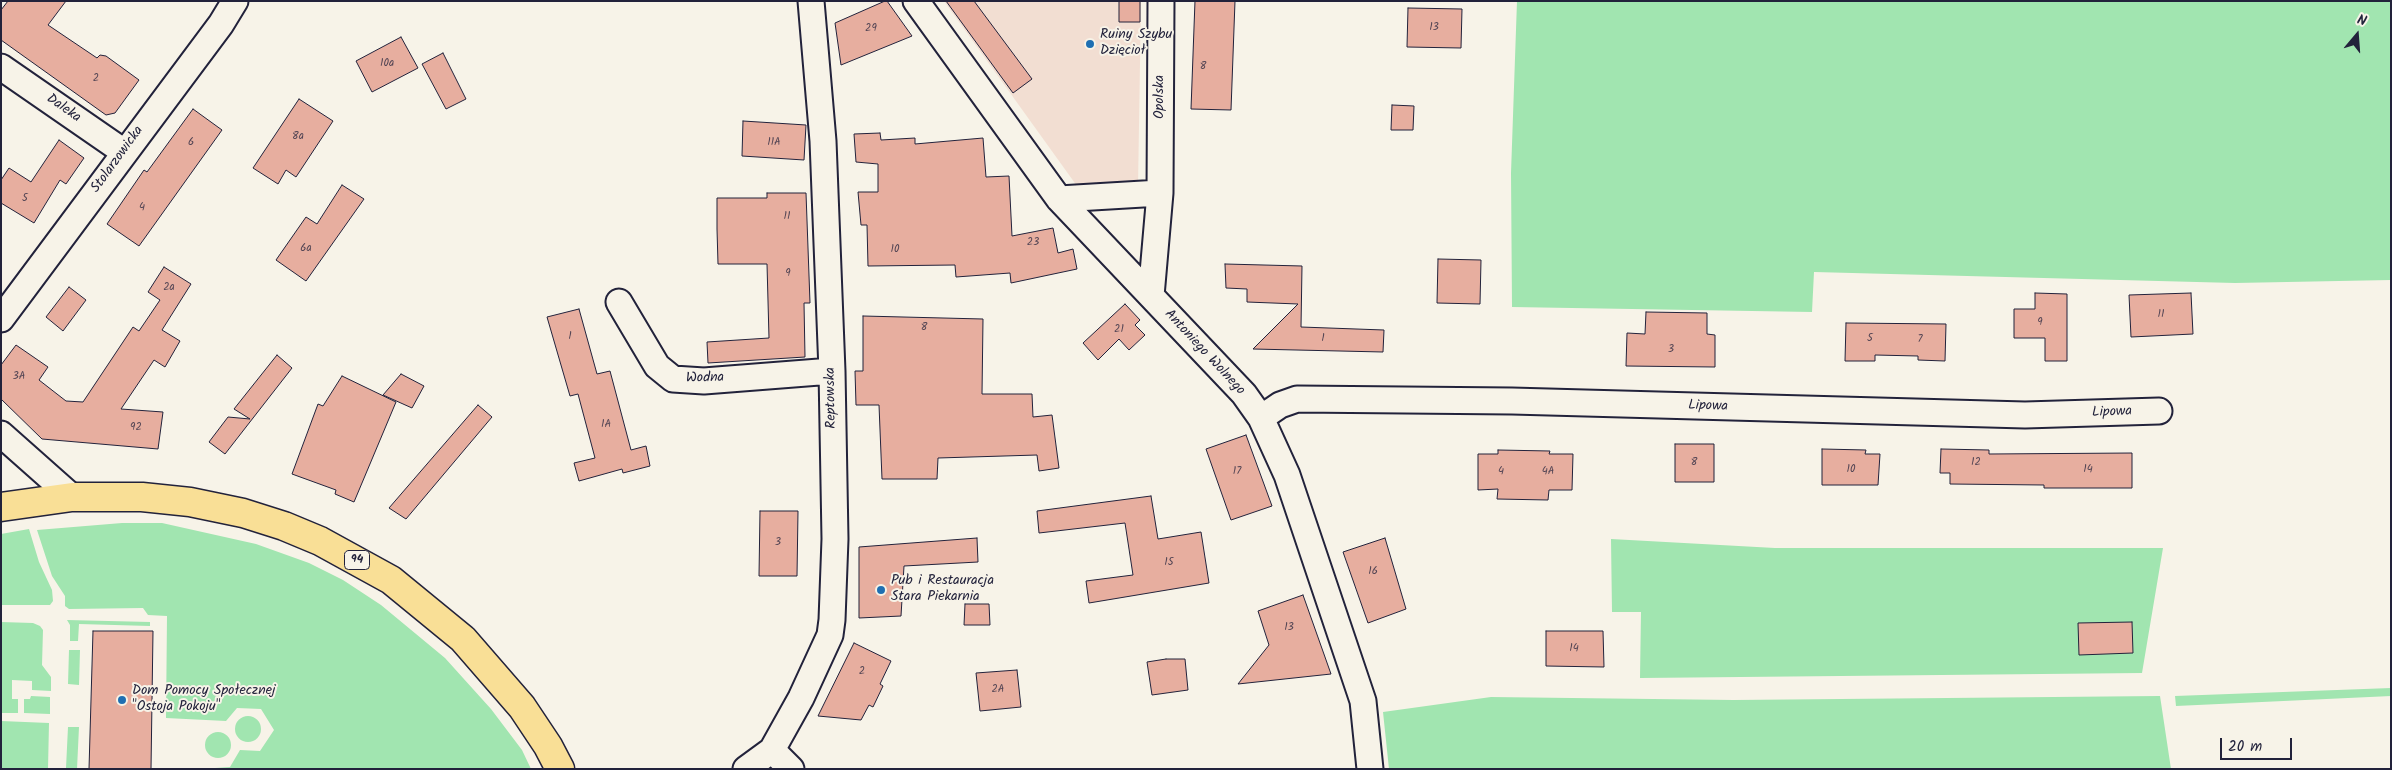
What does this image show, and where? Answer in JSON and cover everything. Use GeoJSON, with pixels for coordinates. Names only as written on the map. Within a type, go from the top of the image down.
{"type":"FeatureCollection","features":[{"type":"Feature","properties":{"kind":"main road","name":"94"},"geometry":{"type":"LineString","coordinates":[[1,507],[72,497],[142,497],[190,502],[243,513],[284,526],[358,560],[391,580],[463,639],[522,707],[548,746],[560,769]]}},
{"type":"Feature","properties":{"kind":"street","name":"Stolarzowicka"},"geometry":{"type":"LineString","coordinates":[[1,319],[124,152],[222,24],[235,1]]}},
{"type":"Feature","properties":{"kind":"street","name":"Reptowska"},"geometry":{"type":"LineString","coordinates":[[746,769],[772,750],[801,698],[830,635],[836,539],[832,371],[823,141],[811,1]]}},
{"type":"Feature","properties":{"kind":"street","name":"Antoniego Wolnego"},"geometry":{"type":"LineString","coordinates":[[916,1],[1059,199],[1244,394],[1261,418],[1287,475],[1364,701],[1370,769]]}},
{"type":"Feature","properties":{"kind":"street","name":"Opolska"},"geometry":{"type":"LineString","coordinates":[[1152,296],[1160,193],[1161,1]]}},
{"type":"Feature","properties":{"kind":"street","name":"Daleka"},"geometry":{"type":"LineString","coordinates":[[1,67],[124,152]]}},
{"type":"Feature","properties":{"kind":"street"},"geometry":{"type":"LineString","coordinates":[[1059,199],[1160,193]]}},
{"type":"Feature","properties":{"kind":"street","name":"Wodna"},"geometry":{"type":"LineString","coordinates":[[619,302],[657,366],[673,379],[704,381],[832,371]]}},
{"type":"Feature","properties":{"kind":"street","name":"Lipowa"},"geometry":{"type":"LineString","coordinates":[[1261,418],[1280,405],[1297,399],[1512,401],[2026,415],[2159,411]]}},
{"type":"Feature","properties":{"kind":"street"},"geometry":{"type":"LineString","coordinates":[[1,434],[72,497]]}},
{"type":"Feature","properties":{"kind":"street"},"geometry":{"type":"LineString","coordinates":[[772,750],[791,769]]}},
{"type":"Feature","properties":{"kind":"shaded area"},"geometry":{"type":"Polygon","coordinates":[[[944,1],[1141,1],[1138,187],[1077,186],[944,1]]]}},
{"type":"Feature","properties":{"kind":"green space"},"geometry":{"type":"Polygon","coordinates":[[[1517,1],[2391,1],[2391,280],[2235,283],[1814,272],[1812,312],[1512,307],[1511,173],[1517,1]]]}},
{"type":"Feature","properties":{"kind":"green space"},"geometry":{"type":"Polygon","coordinates":[[[122,523],[162,523],[256,544],[309,563],[343,580],[381,605],[445,658],[491,709],[522,750],[531,769],[200,769],[230,767],[240,750],[260,751],[274,730],[261,709],[237,708],[226,721],[166,718],[167,616],[148,615],[143,608],[69,609],[65,606],[65,596],[52,576],[37,530],[122,523]]]}},
{"type":"Feature","properties":{"kind":"green space"},"geometry":{"type":"Polygon","coordinates":[[[29,529],[39,562],[52,590],[53,601],[50,605],[1,605],[1,534],[29,529]]]}},
{"type":"Feature","properties":{"kind":"green space"},"geometry":{"type":"Polygon","coordinates":[[[1611,539],[1775,548],[2163,548],[2142,673],[1640,678],[1641,612],[1612,612],[1611,539]]]}},
{"type":"Feature","properties":{"kind":"green space"},"geometry":{"type":"Polygon","coordinates":[[[67,620],[150,622],[150,626],[79,624],[78,641],[70,641],[70,625],[67,620]]]}},
{"type":"Feature","properties":{"kind":"green space"},"geometry":{"type":"Polygon","coordinates":[[[1,622],[33,623],[40,626],[43,630],[42,665],[51,677],[51,691],[32,690],[32,681],[12,680],[12,699],[18,699],[18,713],[1,713],[1,622]]]}},
{"type":"Feature","properties":{"kind":"green space"},"geometry":{"type":"Polygon","coordinates":[[[69,650],[80,650],[79,685],[68,684],[69,650]]]}},
{"type":"Feature","properties":{"kind":"green space"},"geometry":{"type":"Polygon","coordinates":[[[2391,688],[2391,696],[2176,706],[2175,696],[2391,688]]]}},
{"type":"Feature","properties":{"kind":"green space"},"geometry":{"type":"Polygon","coordinates":[[[31,696],[50,697],[50,714],[24,713],[24,699],[30,699],[31,696]]]}},
{"type":"Feature","properties":{"kind":"green space"},"geometry":{"type":"Polygon","coordinates":[[[2160,696],[2171,769],[1389,769],[1383,712],[1491,697],[1734,700],[2160,696]]]}},
{"type":"Feature","properties":{"kind":"green space"},"geometry":{"type":"Polygon","coordinates":[[[248,716],[257,720],[261,729],[257,738],[248,742],[239,738],[235,729],[239,720],[248,716]]]}},
{"type":"Feature","properties":{"kind":"green space"},"geometry":{"type":"Polygon","coordinates":[[[1,721],[49,723],[48,769],[1,769],[1,721]]]}},
{"type":"Feature","properties":{"kind":"green space"},"geometry":{"type":"Polygon","coordinates":[[[68,727],[79,727],[77,769],[66,768],[68,727]]]}},
{"type":"Feature","properties":{"kind":"green space"},"geometry":{"type":"Polygon","coordinates":[[[218,732],[227,736],[231,745],[227,754],[218,758],[209,754],[205,745],[209,736],[218,732]]]}},
{"type":"Feature","properties":{"kind":"building"},"geometry":{"type":"Polygon","coordinates":[[[8,1],[66,1],[48,25],[97,58],[100,55],[106,56],[139,80],[115,113],[106,115],[1,40],[1,10],[8,1]]]}},
{"type":"Feature","properties":{"kind":"building"},"geometry":{"type":"Polygon","coordinates":[[[887,1],[912,36],[841,65],[835,23],[887,1]]]}},
{"type":"Feature","properties":{"kind":"building"},"geometry":{"type":"Polygon","coordinates":[[[946,1],[974,1],[1032,79],[1013,93],[946,1]]]}},
{"type":"Feature","properties":{"kind":"building"},"geometry":{"type":"Polygon","coordinates":[[[1119,1],[1140,1],[1140,22],[1119,22],[1119,1]]]}},
{"type":"Feature","properties":{"kind":"building"},"geometry":{"type":"Polygon","coordinates":[[[1195,1],[1235,1],[1231,110],[1191,109],[1195,1]]]}},
{"type":"Feature","properties":{"kind":"building"},"geometry":{"type":"Polygon","coordinates":[[[1408,8],[1462,9],[1461,48],[1407,47],[1408,8]]]}},
{"type":"Feature","properties":{"kind":"building"},"geometry":{"type":"Polygon","coordinates":[[[401,37],[418,68],[372,92],[356,61],[401,37]]]}},
{"type":"Feature","properties":{"kind":"building"},"geometry":{"type":"Polygon","coordinates":[[[443,53],[466,99],[446,109],[422,64],[443,53]]]}},
{"type":"Feature","properties":{"kind":"building"},"geometry":{"type":"Polygon","coordinates":[[[299,99],[333,121],[296,177],[286,170],[278,184],[253,168],[299,99]]]}},
{"type":"Feature","properties":{"kind":"building"},"geometry":{"type":"Polygon","coordinates":[[[1392,105],[1414,106],[1413,130],[1391,130],[1392,105]]]}},
{"type":"Feature","properties":{"kind":"building"},"geometry":{"type":"Polygon","coordinates":[[[193,109],[222,130],[139,246],[107,224],[144,170],[147,172],[193,109]]]}},
{"type":"Feature","properties":{"kind":"building"},"geometry":{"type":"Polygon","coordinates":[[[743,121],[806,125],[804,160],[742,156],[743,121]]]}},
{"type":"Feature","properties":{"kind":"building"},"geometry":{"type":"Polygon","coordinates":[[[880,133],[881,140],[915,138],[915,144],[983,138],[986,177],[1009,176],[1012,236],[1053,228],[1058,253],[1073,249],[1077,269],[1011,283],[1010,273],[956,277],[955,265],[868,266],[867,225],[861,225],[858,192],[878,192],[878,164],[856,162],[854,134],[880,133]]]}},
{"type":"Feature","properties":{"kind":"building"},"geometry":{"type":"Polygon","coordinates":[[[59,140],[84,158],[66,184],[60,180],[34,223],[1,203],[1,180],[9,168],[31,182],[59,140]]]}},
{"type":"Feature","properties":{"kind":"building"},"geometry":{"type":"Polygon","coordinates":[[[342,185],[364,199],[306,281],[276,260],[306,217],[317,224],[342,185]]]}},
{"type":"Feature","properties":{"kind":"building"},"geometry":{"type":"Polygon","coordinates":[[[767,193],[806,193],[810,303],[804,303],[805,357],[708,363],[707,342],[769,338],[767,264],[718,264],[717,229],[717,198],[767,198],[767,193]]]}},
{"type":"Feature","properties":{"kind":"building"},"geometry":{"type":"Polygon","coordinates":[[[1438,259],[1481,260],[1480,304],[1437,303],[1438,259]]]}},
{"type":"Feature","properties":{"kind":"building"},"geometry":{"type":"Polygon","coordinates":[[[1225,264],[1302,266],[1301,327],[1384,330],[1383,352],[1253,349],[1298,304],[1247,302],[1247,289],[1226,288],[1225,264]]]}},
{"type":"Feature","properties":{"kind":"building"},"geometry":{"type":"Polygon","coordinates":[[[164,267],[191,284],[162,330],[180,341],[165,367],[154,360],[121,409],[163,412],[158,449],[42,439],[1,399],[1,365],[16,345],[48,367],[39,380],[66,401],[83,402],[133,327],[139,331],[160,300],[148,292],[164,267]]]}},
{"type":"Feature","properties":{"kind":"building"},"geometry":{"type":"Polygon","coordinates":[[[69,287],[86,300],[63,331],[46,317],[69,287]]]}},
{"type":"Feature","properties":{"kind":"building"},"geometry":{"type":"Polygon","coordinates":[[[2035,293],[2067,294],[2067,361],[2045,361],[2045,338],[2014,338],[2014,309],[2035,309],[2035,293]]]}},
{"type":"Feature","properties":{"kind":"building"},"geometry":{"type":"Polygon","coordinates":[[[2191,293],[2193,334],[2131,337],[2129,295],[2191,293]]]}},
{"type":"Feature","properties":{"kind":"building"},"geometry":{"type":"Polygon","coordinates":[[[1125,304],[1140,320],[1135,325],[1145,335],[1129,350],[1119,339],[1098,360],[1083,343],[1125,304]]]}},
{"type":"Feature","properties":{"kind":"building"},"geometry":{"type":"Polygon","coordinates":[[[579,309],[597,374],[610,371],[631,450],[646,446],[650,466],[623,473],[622,469],[579,481],[574,463],[595,458],[578,394],[570,396],[547,317],[579,309]]]}},
{"type":"Feature","properties":{"kind":"building"},"geometry":{"type":"Polygon","coordinates":[[[1646,312],[1707,313],[1707,334],[1715,335],[1715,367],[1626,366],[1627,333],[1645,334],[1646,312]]]}},
{"type":"Feature","properties":{"kind":"building"},"geometry":{"type":"Polygon","coordinates":[[[863,316],[983,319],[982,394],[1032,394],[1033,417],[1052,415],[1059,468],[1039,471],[1037,455],[938,458],[937,479],[882,479],[879,405],[856,405],[855,371],[863,371],[863,316]]]}},
{"type":"Feature","properties":{"kind":"building"},"geometry":{"type":"Polygon","coordinates":[[[1846,323],[1946,324],[1945,361],[1918,360],[1918,356],[1875,355],[1875,361],[1845,361],[1846,323]]]}},
{"type":"Feature","properties":{"kind":"building"},"geometry":{"type":"Polygon","coordinates":[[[277,355],[292,368],[225,454],[209,442],[228,417],[250,419],[234,409],[277,355]]]}},
{"type":"Feature","properties":{"kind":"building"},"geometry":{"type":"Polygon","coordinates":[[[401,374],[424,386],[412,408],[383,395],[401,374]]]}},
{"type":"Feature","properties":{"kind":"building"},"geometry":{"type":"Polygon","coordinates":[[[342,376],[396,402],[354,502],[335,494],[336,490],[292,474],[318,404],[323,406],[342,376]]]}},
{"type":"Feature","properties":{"kind":"building"},"geometry":{"type":"Polygon","coordinates":[[[478,405],[492,417],[406,519],[389,508],[478,405]]]}},
{"type":"Feature","properties":{"kind":"building"},"geometry":{"type":"Polygon","coordinates":[[[1246,435],[1272,506],[1231,520],[1206,449],[1246,435]]]}},
{"type":"Feature","properties":{"kind":"building"},"geometry":{"type":"Polygon","coordinates":[[[1675,444],[1714,444],[1714,482],[1675,482],[1675,444]]]}},
{"type":"Feature","properties":{"kind":"building"},"geometry":{"type":"Polygon","coordinates":[[[1822,449],[1866,450],[1865,454],[1880,454],[1878,485],[1822,485],[1822,449]]]}},
{"type":"Feature","properties":{"kind":"building"},"geometry":{"type":"Polygon","coordinates":[[[1941,449],[1989,450],[1989,454],[2132,453],[2132,488],[2044,488],[2044,485],[1950,484],[1950,473],[1940,473],[1941,449]]]}},
{"type":"Feature","properties":{"kind":"building"},"geometry":{"type":"Polygon","coordinates":[[[1498,450],[1550,451],[1549,454],[1573,454],[1572,490],[1549,490],[1548,500],[1497,499],[1498,489],[1478,490],[1478,454],[1498,454],[1498,450]]]}},
{"type":"Feature","properties":{"kind":"building"},"geometry":{"type":"Polygon","coordinates":[[[1151,496],[1158,539],[1201,532],[1209,583],[1089,603],[1086,581],[1133,575],[1125,523],[1039,533],[1037,511],[1151,496]]]}},
{"type":"Feature","properties":{"kind":"building"},"geometry":{"type":"Polygon","coordinates":[[[760,511],[798,511],[797,576],[759,576],[760,511]]]}},
{"type":"Feature","properties":{"kind":"building"},"geometry":{"type":"Polygon","coordinates":[[[977,538],[978,562],[904,566],[901,616],[859,618],[859,547],[977,538]]]}},
{"type":"Feature","properties":{"kind":"building"},"geometry":{"type":"Polygon","coordinates":[[[1385,538],[1406,609],[1368,623],[1343,552],[1385,538]]]}},
{"type":"Feature","properties":{"kind":"building"},"geometry":{"type":"Polygon","coordinates":[[[1303,595],[1331,674],[1238,684],[1269,645],[1258,611],[1303,595]]]}},
{"type":"Feature","properties":{"kind":"building"},"geometry":{"type":"Polygon","coordinates":[[[965,604],[989,604],[990,625],[964,625],[965,604]]]}},
{"type":"Feature","properties":{"kind":"building"},"geometry":{"type":"Polygon","coordinates":[[[2132,622],[2133,653],[2079,655],[2078,623],[2132,622]]]}},
{"type":"Feature","properties":{"kind":"building","name":"Dom Pomocy Społecznej \"Ostoja Pokoju\""},"geometry":{"type":"Polygon","coordinates":[[[93,631],[153,631],[151,769],[89,769],[93,631]]]}},
{"type":"Feature","properties":{"kind":"building"},"geometry":{"type":"Polygon","coordinates":[[[1546,631],[1603,631],[1604,667],[1546,666],[1546,631]]]}},
{"type":"Feature","properties":{"kind":"building"},"geometry":{"type":"Polygon","coordinates":[[[854,643],[891,661],[880,684],[883,686],[873,707],[869,705],[861,720],[818,716],[854,643]]]}},
{"type":"Feature","properties":{"kind":"building"},"geometry":{"type":"Polygon","coordinates":[[[1185,659],[1188,690],[1152,695],[1147,662],[1185,659]]]}},
{"type":"Feature","properties":{"kind":"building"},"geometry":{"type":"Polygon","coordinates":[[[1017,670],[1021,707],[980,711],[976,673],[1017,670]]]}},
{"type":"Feature","properties":{"kind":"place","name":"Ruiny Szybu Dzięcioł"},"geometry":{"type":"Point","coordinates":[1090,44]}},
{"type":"Feature","properties":{"kind":"place","name":"Pub i Restauracja Stara Piekarnia"},"geometry":{"type":"Point","coordinates":[881,590]}},
{"type":"Feature","properties":{"kind":"place","name":"Dom Pomocy Społecznej \"Ostoja Pokoju\""},"geometry":{"type":"Point","coordinates":[122,700]}}]}
